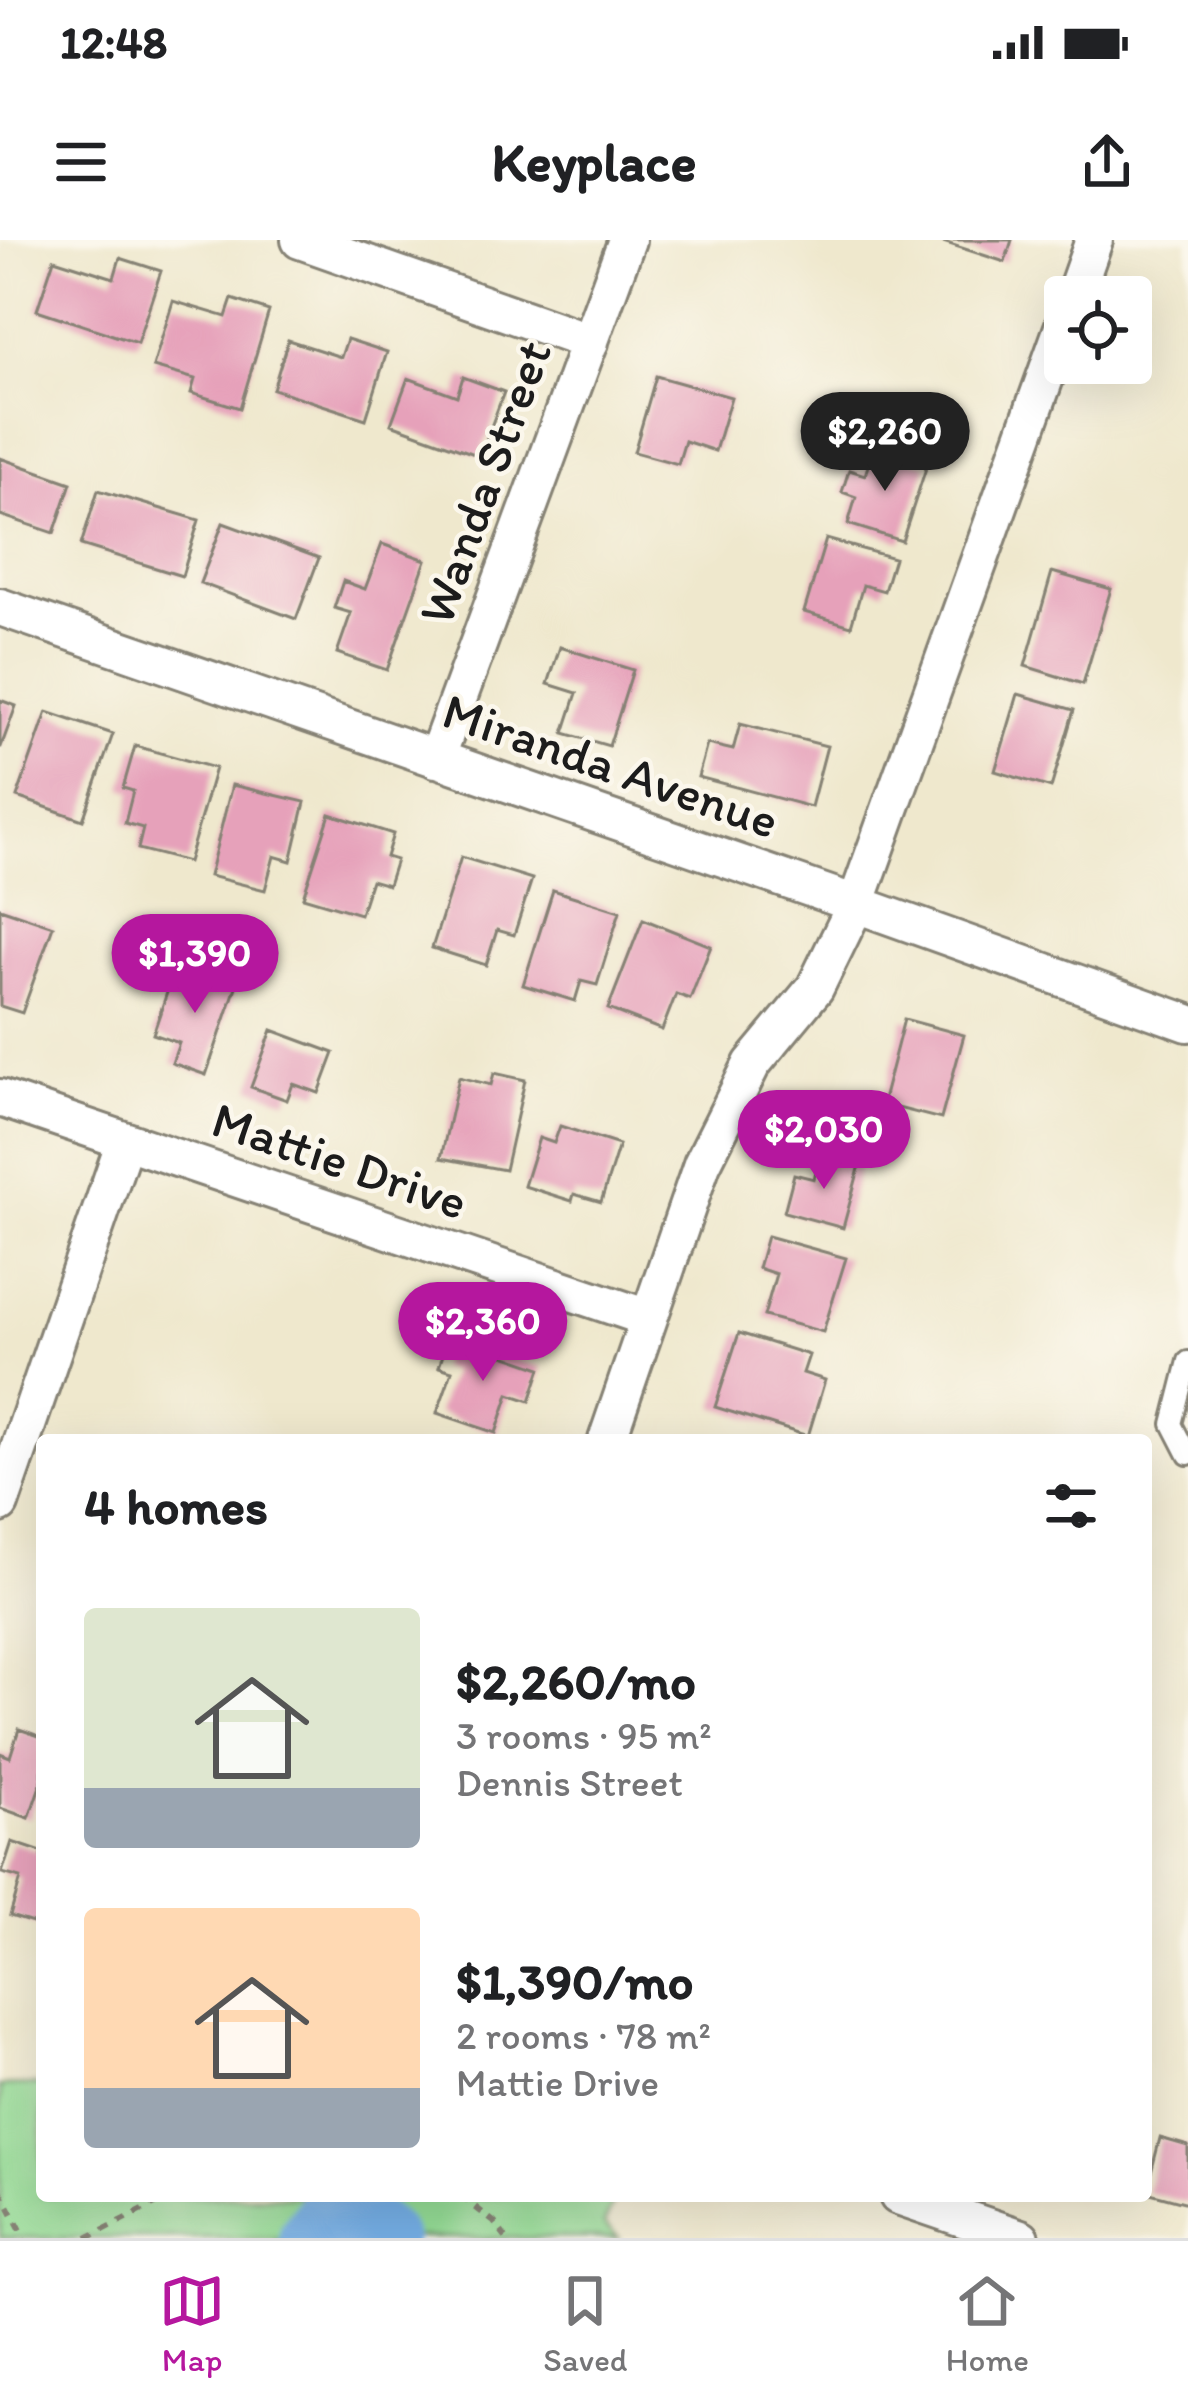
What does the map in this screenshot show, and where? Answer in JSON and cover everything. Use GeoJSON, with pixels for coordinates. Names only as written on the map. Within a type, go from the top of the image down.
{"type":"FeatureCollection","features":[{"type":"Feature","properties":{"kind":"street"},"geometry":{"type":"LineString","coordinates":[[300,240],[590,342]]}},
{"type":"Feature","properties":{"kind":"street","name":"Wanda Street"},"geometry":{"type":"LineString","coordinates":[[436,759],[627,240]]}},
{"type":"Feature","properties":{"kind":"street"},"geometry":{"type":"LineString","coordinates":[[1081,276],[1094,240]]}},
{"type":"Feature","properties":{"kind":"street"},"geometry":{"type":"LineString","coordinates":[[610,1434],[702,1164],[752,1064],[814,988],[856,904],[1044,380]]}},
{"type":"Feature","properties":{"kind":"street","name":"Miranda Avenue"},"geometry":{"type":"LineString","coordinates":[[0,607],[1188,1023]]}},
{"type":"Feature","properties":{"kind":"street","name":"Mattie Drive"},"geometry":{"type":"LineString","coordinates":[[0,1098],[648,1318]]}},
{"type":"Feature","properties":{"kind":"street"},"geometry":{"type":"LineString","coordinates":[[0,1504],[124,1141]]}},
{"type":"Feature","properties":{"kind":"street"},"geometry":{"type":"LineString","coordinates":[[916,2202],[1022,2238]]}},
{"type":"Feature","properties":{"kind":"lane"},"geometry":{"type":"LineString","coordinates":[[1188,1361],[1172,1424],[1188,1455]]}},
{"type":"Feature","properties":{"kind":"path"},"geometry":{"type":"LineString","coordinates":[[0,2190],[25,2238]]}},
{"type":"Feature","properties":{"kind":"path"},"geometry":{"type":"LineString","coordinates":[[87,2238],[159,2202]]}},
{"type":"Feature","properties":{"kind":"path"},"geometry":{"type":"LineString","coordinates":[[469,2202],[506,2238]]}},
{"type":"Feature","properties":{"kind":"green space"},"geometry":{"type":"Polygon","coordinates":[[[36,2085],[36,2202],[613,2202],[604,2224],[619,2238],[0,2238],[0,2086],[36,2085]]]}},
{"type":"Feature","properties":{"kind":"building"},"geometry":{"type":"Polygon","coordinates":[[[937,240],[1012,240],[1005,262],[937,240]]]}},
{"type":"Feature","properties":{"kind":"building"},"geometry":{"type":"Polygon","coordinates":[[[120,258],[161,271],[137,343],[37,310],[54,259],[114,278],[120,258]]]}},
{"type":"Feature","properties":{"kind":"building"},"geometry":{"type":"Polygon","coordinates":[[[232,299],[269,311],[240,408],[191,393],[195,379],[153,367],[173,301],[226,317],[232,299]]]}},
{"type":"Feature","properties":{"kind":"building"},"geometry":{"type":"Polygon","coordinates":[[[347,339],[387,352],[366,419],[273,389],[288,340],[341,357],[347,339]]]}},
{"type":"Feature","properties":{"kind":"building"},"geometry":{"type":"Polygon","coordinates":[[[656,376],[731,397],[715,451],[685,441],[678,464],[634,452],[656,376]]]}},
{"type":"Feature","properties":{"kind":"building"},"geometry":{"type":"Polygon","coordinates":[[[463,377],[504,392],[480,456],[391,424],[408,378],[457,396],[463,377]]]}},
{"type":"Feature","properties":{"kind":"building"},"geometry":{"type":"Polygon","coordinates":[[[874,448],[927,465],[902,541],[848,524],[856,497],[842,492],[849,470],[865,475],[874,448]]]}},
{"type":"Feature","properties":{"kind":"building"},"geometry":{"type":"Polygon","coordinates":[[[0,458],[71,483],[54,533],[0,515],[0,458]]]}},
{"type":"Feature","properties":{"kind":"building"},"geometry":{"type":"Polygon","coordinates":[[[98,490],[199,520],[182,576],[81,545],[98,490]]]}},
{"type":"Feature","properties":{"kind":"building"},"geometry":{"type":"Polygon","coordinates":[[[223,523],[319,558],[296,619],[200,583],[223,523]]]}},
{"type":"Feature","properties":{"kind":"building"},"geometry":{"type":"Polygon","coordinates":[[[826,539],[894,558],[884,591],[863,585],[851,626],[804,612],[826,539]]]}},
{"type":"Feature","properties":{"kind":"building"},"geometry":{"type":"Polygon","coordinates":[[[382,544],[426,560],[387,670],[337,653],[351,613],[334,608],[343,581],[365,589],[382,544]]]}},
{"type":"Feature","properties":{"kind":"building"},"geometry":{"type":"Polygon","coordinates":[[[1052,572],[1111,589],[1083,684],[1025,666],[1052,572]]]}},
{"type":"Feature","properties":{"kind":"building"},"geometry":{"type":"Polygon","coordinates":[[[560,647],[633,670],[609,746],[564,733],[577,693],[548,684],[560,647]]]}},
{"type":"Feature","properties":{"kind":"building"},"geometry":{"type":"Polygon","coordinates":[[[1018,694],[1074,710],[1051,788],[995,771],[1018,694]]]}},
{"type":"Feature","properties":{"kind":"building"},"geometry":{"type":"Polygon","coordinates":[[[0,700],[16,706],[1,747],[0,747],[0,700]]]}},
{"type":"Feature","properties":{"kind":"building"},"geometry":{"type":"Polygon","coordinates":[[[47,712],[113,734],[83,820],[17,797],[47,712]]]}},
{"type":"Feature","properties":{"kind":"building"},"geometry":{"type":"Polygon","coordinates":[[[740,724],[827,746],[811,807],[698,777],[707,744],[733,750],[740,724]]]}},
{"type":"Feature","properties":{"kind":"building"},"geometry":{"type":"Polygon","coordinates":[[[135,746],[215,768],[188,862],[138,849],[143,828],[125,823],[133,791],[123,788],[135,746]]]}},
{"type":"Feature","properties":{"kind":"building"},"geometry":{"type":"Polygon","coordinates":[[[232,785],[305,802],[291,861],[274,856],[265,890],[209,876],[232,785]]]}},
{"type":"Feature","properties":{"kind":"building"},"geometry":{"type":"Polygon","coordinates":[[[330,814],[393,834],[386,857],[396,860],[388,885],[371,880],[360,914],[303,897],[330,814]]]}},
{"type":"Feature","properties":{"kind":"building"},"geometry":{"type":"Polygon","coordinates":[[[461,857],[532,879],[514,935],[497,930],[486,965],[432,948],[461,857]]]}},
{"type":"Feature","properties":{"kind":"building"},"geometry":{"type":"Polygon","coordinates":[[[553,890],[620,911],[597,985],[581,981],[575,1001],[523,985],[553,890]]]}},
{"type":"Feature","properties":{"kind":"building"},"geometry":{"type":"Polygon","coordinates":[[[0,908],[53,926],[22,1013],[0,1006],[0,908]]]}},
{"type":"Feature","properties":{"kind":"building"},"geometry":{"type":"Polygon","coordinates":[[[643,919],[711,946],[690,999],[676,994],[662,1030],[608,1009],[643,919]]]}},
{"type":"Feature","properties":{"kind":"building"},"geometry":{"type":"Polygon","coordinates":[[[177,963],[237,984],[206,1075],[172,1063],[179,1043],[153,1034],[177,963]]]}},
{"type":"Feature","properties":{"kind":"building"},"geometry":{"type":"Polygon","coordinates":[[[904,1019],[964,1035],[941,1119],[882,1104],[904,1019]]]}},
{"type":"Feature","properties":{"kind":"building"},"geometry":{"type":"Polygon","coordinates":[[[272,1030],[334,1053],[319,1093],[293,1084],[287,1100],[251,1087],[272,1030]]]}},
{"type":"Feature","properties":{"kind":"building"},"geometry":{"type":"Polygon","coordinates":[[[494,1073],[525,1080],[505,1170],[441,1158],[459,1077],[491,1085],[494,1073]]]}},
{"type":"Feature","properties":{"kind":"building"},"geometry":{"type":"Polygon","coordinates":[[[560,1126],[619,1145],[601,1202],[574,1194],[572,1201],[524,1186],[539,1138],[554,1143],[560,1126]]]}},
{"type":"Feature","properties":{"kind":"building"},"geometry":{"type":"Polygon","coordinates":[[[820,1154],[860,1165],[843,1228],[784,1212],[794,1174],[814,1179],[820,1154]]]}},
{"type":"Feature","properties":{"kind":"building"},"geometry":{"type":"Polygon","coordinates":[[[767,1236],[846,1258],[823,1332],[764,1316],[776,1274],[758,1268],[767,1236]]]}},
{"type":"Feature","properties":{"kind":"building"},"geometry":{"type":"Polygon","coordinates":[[[739,1333],[809,1355],[803,1373],[825,1380],[809,1434],[715,1407],[739,1333]]]}},
{"type":"Feature","properties":{"kind":"building"},"geometry":{"type":"Polygon","coordinates":[[[449,1336],[541,1368],[530,1401],[509,1394],[496,1433],[437,1413],[452,1371],[439,1367],[449,1336]]]}},
{"type":"Feature","properties":{"kind":"building"},"geometry":{"type":"Polygon","coordinates":[[[19,1729],[36,1735],[36,1798],[29,1818],[0,1808],[0,1753],[10,1757],[19,1729]]]}},
{"type":"Feature","properties":{"kind":"building"},"geometry":{"type":"Polygon","coordinates":[[[12,1842],[36,1850],[36,1924],[10,1916],[21,1878],[2,1873],[12,1842]]]}},
{"type":"Feature","properties":{"kind":"building"},"geometry":{"type":"Polygon","coordinates":[[[1160,2138],[1188,2146],[1188,2203],[1152,2194],[1160,2138]]]}},
{"type":"Feature","properties":{"kind":"waterway"},"geometry":{"type":"LineString","coordinates":[[310,2238],[329,2211],[384,2238]]}}]}
